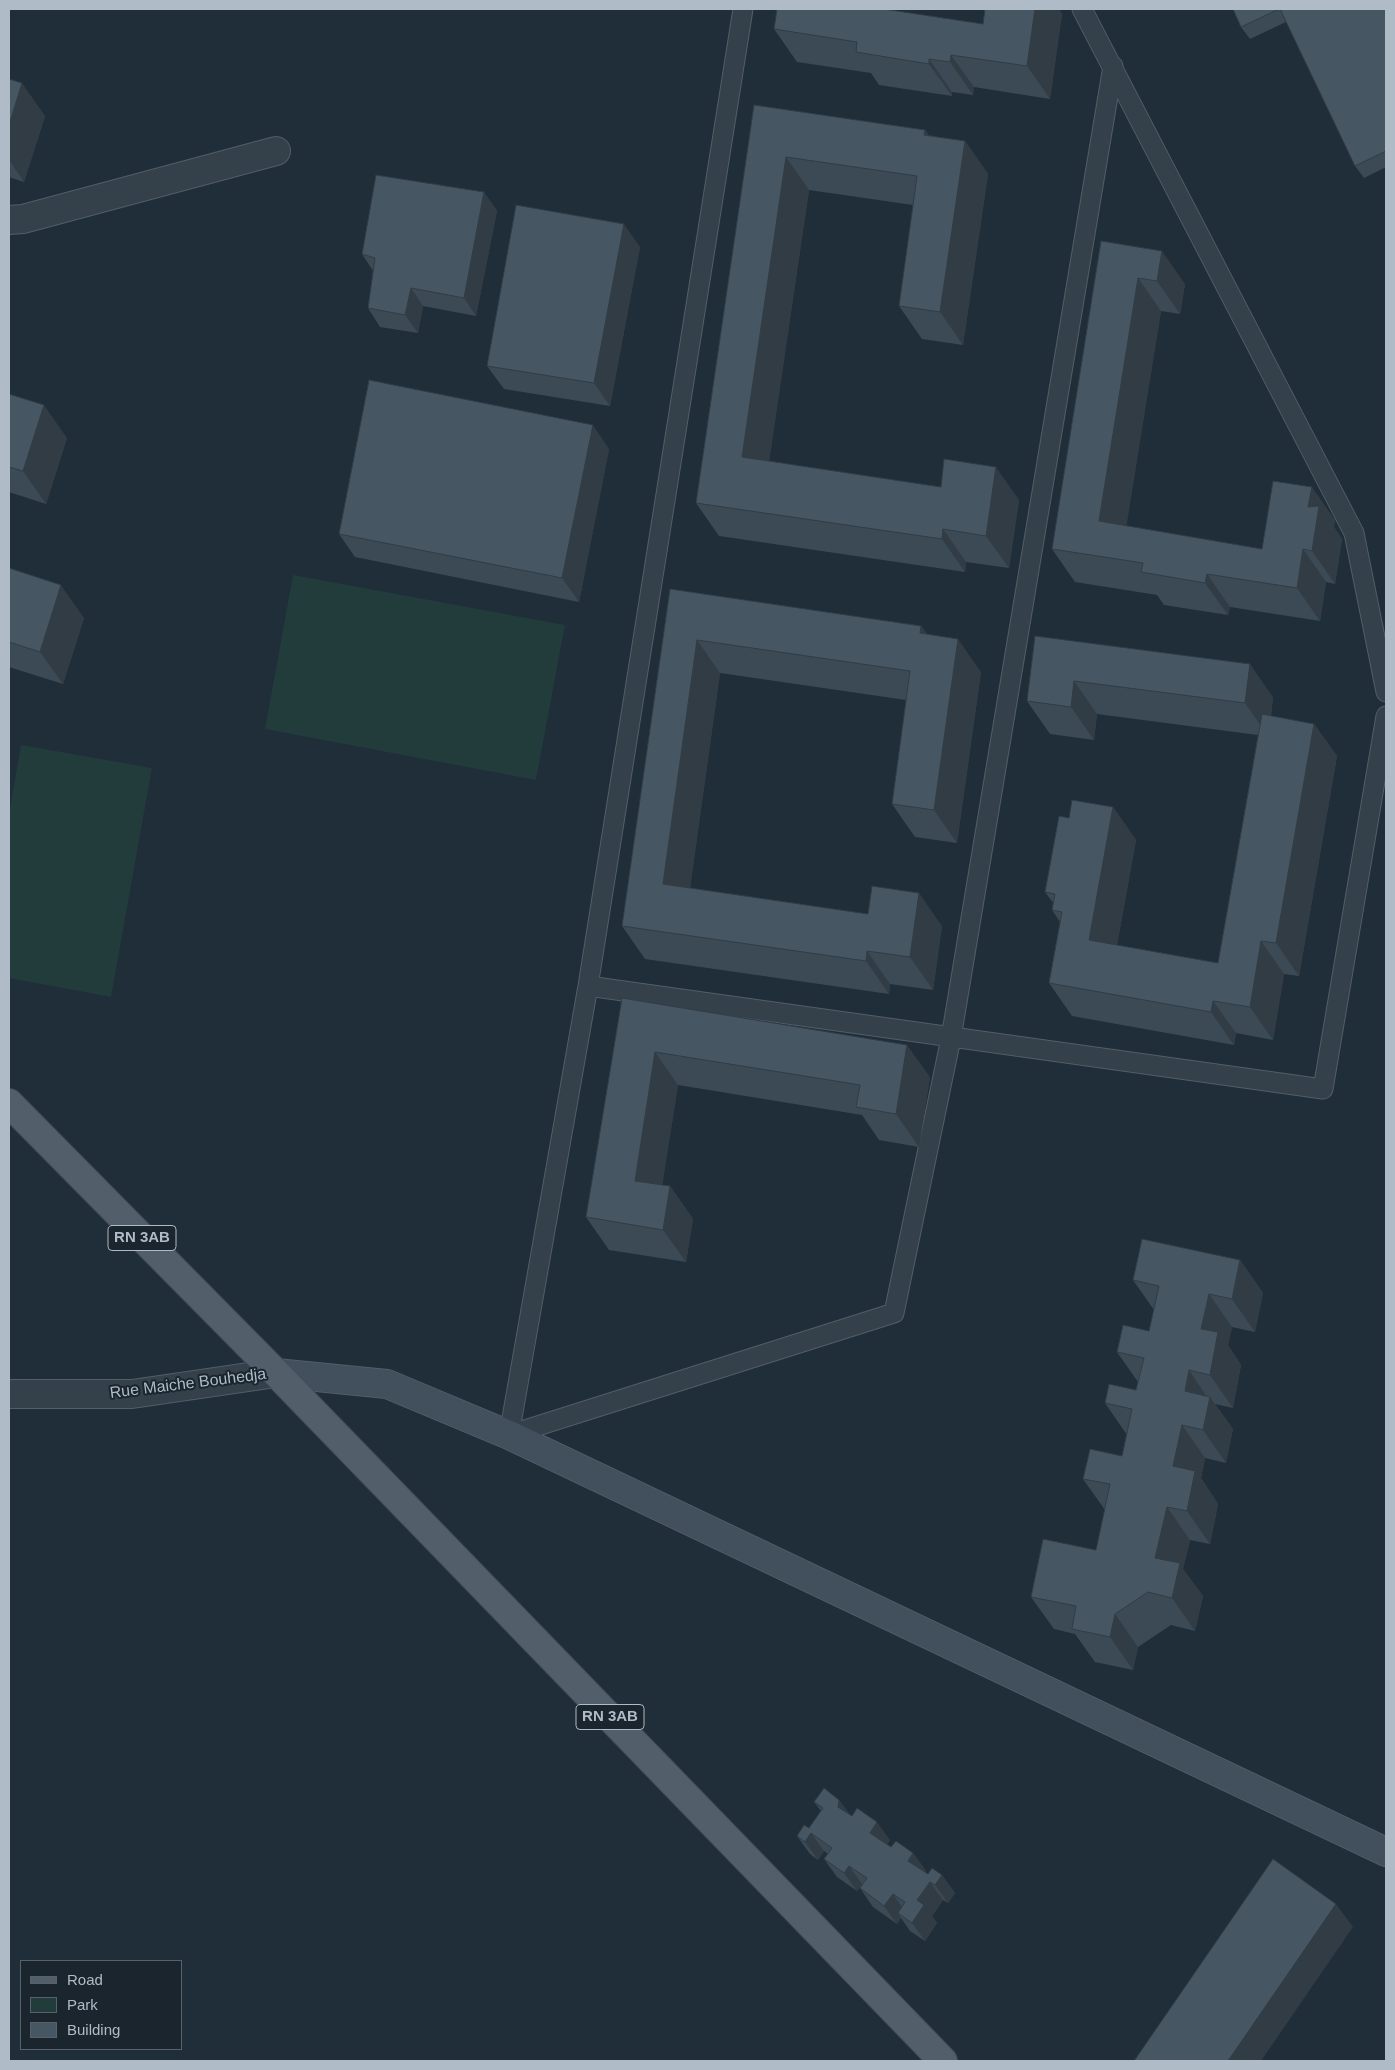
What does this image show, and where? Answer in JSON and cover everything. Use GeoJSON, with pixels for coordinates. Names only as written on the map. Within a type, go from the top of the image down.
{"type":"FeatureCollection","features":[{"type":"Feature","properties":{"kind":"main road","name":"RN 3AB"},"geometry":{"type":"LineString","coordinates":[[9,1103],[276,1373],[943,2061]]}},
{"type":"Feature","properties":{"kind":"main road"},"geometry":{"type":"LineString","coordinates":[[276,1373],[387,1384],[508,1436],[1386,1852]]}},
{"type":"Feature","properties":{"kind":"street"},"geometry":{"type":"LineString","coordinates":[[9,220],[24,219],[276,151]]}},
{"type":"Feature","properties":{"kind":"street","name":"Rue Maiche Bouhedja"},"geometry":{"type":"LineString","coordinates":[[9,1394],[132,1394],[276,1373]]}},
{"type":"Feature","properties":{"kind":"lane"},"geometry":{"type":"LineString","coordinates":[[743,9],[588,986],[508,1436],[894,1313],[951,1038],[1113,66]]}},
{"type":"Feature","properties":{"kind":"lane"},"geometry":{"type":"LineString","coordinates":[[1082,9],[1354,533],[1386,692]]}},
{"type":"Feature","properties":{"kind":"lane"},"geometry":{"type":"LineString","coordinates":[[588,986],[1323,1089],[1386,716]]}},
{"type":"Feature","properties":{"kind":"green space"},"geometry":{"type":"Polygon","coordinates":[[[293,575],[565,625],[536,780],[265,729],[293,575]]]}},
{"type":"Feature","properties":{"kind":"green space"},"geometry":{"type":"Polygon","coordinates":[[[21,745],[152,768],[111,997],[9,978],[9,814],[21,745]]]}},
{"type":"Feature","properties":{"kind":"building"},"geometry":{"type":"Polygon","coordinates":[[[777,9],[884,9],[983,24],[985,9],[1035,9],[1027,66],[951,55],[950,62],[929,59],[929,64],[856,52],[857,42],[774,29],[777,9]]]}},
{"type":"Feature","properties":{"kind":"building"},"geometry":{"type":"Polygon","coordinates":[[[1233,9],[1279,9],[1241,27],[1233,9]]]}},
{"type":"Feature","properties":{"kind":"building"},"geometry":{"type":"Polygon","coordinates":[[[1280,9],[1386,9],[1386,151],[1355,166],[1280,9]]]}},
{"type":"Feature","properties":{"kind":"building"},"geometry":{"type":"Polygon","coordinates":[[[9,79],[22,83],[9,125],[9,79]]]}},
{"type":"Feature","properties":{"kind":"building"},"geometry":{"type":"Polygon","coordinates":[[[754,105],[925,130],[924,135],[965,141],[940,312],[899,306],[917,176],[786,157],[742,457],[941,487],[944,459],[996,467],[986,536],[943,529],[942,539],[696,503],[754,105]]]}},
{"type":"Feature","properties":{"kind":"building"},"geometry":{"type":"Polygon","coordinates":[[[376,175],[484,192],[464,298],[411,288],[405,315],[368,308],[375,258],[362,254],[376,175]]]}},
{"type":"Feature","properties":{"kind":"building"},"geometry":{"type":"Polygon","coordinates":[[[516,205],[624,224],[594,383],[487,366],[516,205]]]}},
{"type":"Feature","properties":{"kind":"building"},"geometry":{"type":"Polygon","coordinates":[[[1101,241],[1162,251],[1157,281],[1138,278],[1099,521],[1262,549],[1273,481],[1312,487],[1308,507],[1319,506],[1312,551],[1303,549],[1297,588],[1207,574],[1205,583],[1141,572],[1143,563],[1052,549],[1101,241]]]}},
{"type":"Feature","properties":{"kind":"building"},"geometry":{"type":"Polygon","coordinates":[[[369,380],[593,425],[562,578],[339,534],[369,380]]]}},
{"type":"Feature","properties":{"kind":"building"},"geometry":{"type":"Polygon","coordinates":[[[9,394],[44,405],[23,471],[9,467],[9,394]]]}},
{"type":"Feature","properties":{"kind":"building"},"geometry":{"type":"Polygon","coordinates":[[[9,568],[61,585],[40,652],[9,642],[9,568]]]}},
{"type":"Feature","properties":{"kind":"building"},"geometry":{"type":"Polygon","coordinates":[[[670,589],[921,626],[920,633],[958,639],[934,810],[892,804],[910,671],[697,640],[663,884],[868,914],[872,886],[919,893],[910,957],[867,951],[866,961],[622,926],[670,589]]]}},
{"type":"Feature","properties":{"kind":"building"},"geometry":{"type":"Polygon","coordinates":[[[1035,636],[1250,664],[1245,703],[1074,681],[1071,707],[1027,701],[1035,636]]]}},
{"type":"Feature","properties":{"kind":"building"},"geometry":{"type":"Polygon","coordinates":[[[1262,714],[1314,724],[1276,943],[1261,941],[1250,1007],[1213,1001],[1211,1012],[1049,983],[1062,912],[1052,910],[1055,894],[1045,892],[1059,816],[1069,818],[1072,800],[1113,807],[1089,940],[1218,963],[1262,714]]]}},
{"type":"Feature","properties":{"kind":"building"},"geometry":{"type":"Polygon","coordinates":[[[622,998],[907,1045],[896,1114],[856,1107],[860,1085],[655,1052],[635,1181],[670,1186],[663,1230],[586,1217],[622,998]]]}},
{"type":"Feature","properties":{"kind":"building"},"geometry":{"type":"Polygon","coordinates":[[[1142,1239],[1240,1260],[1232,1299],[1209,1294],[1201,1329],[1218,1332],[1210,1375],[1189,1370],[1185,1391],[1210,1397],[1203,1430],[1182,1425],[1173,1466],[1195,1471],[1187,1511],[1167,1507],[1155,1558],[1180,1563],[1172,1598],[1148,1592],[1115,1614],[1110,1637],[1072,1629],[1076,1606],[1031,1597],[1043,1539],[1096,1550],[1110,1484],[1083,1479],[1090,1449],[1122,1456],[1132,1409],[1105,1403],[1109,1384],[1136,1390],[1144,1358],[1117,1352],[1123,1325],[1149,1331],[1159,1286],[1133,1280],[1142,1239]]]}},
{"type":"Feature","properties":{"kind":"building"},"geometry":{"type":"Polygon","coordinates":[[[824,1788],[839,1800],[838,1807],[852,1816],[857,1808],[877,1822],[870,1833],[891,1847],[896,1841],[913,1853],[908,1861],[928,1874],[932,1868],[942,1875],[935,1885],[930,1882],[917,1900],[924,1905],[912,1923],[898,1913],[905,1902],[893,1894],[884,1906],[860,1888],[867,1878],[849,1866],[844,1873],[824,1859],[832,1848],[811,1833],[805,1842],[797,1836],[804,1825],[809,1828],[823,1808],[814,1802],[824,1788]]]}},
{"type":"Feature","properties":{"kind":"building"},"geometry":{"type":"Polygon","coordinates":[[[1273,1859],[1336,1904],[1228,2061],[1134,2061],[1273,1859]]]}}]}
